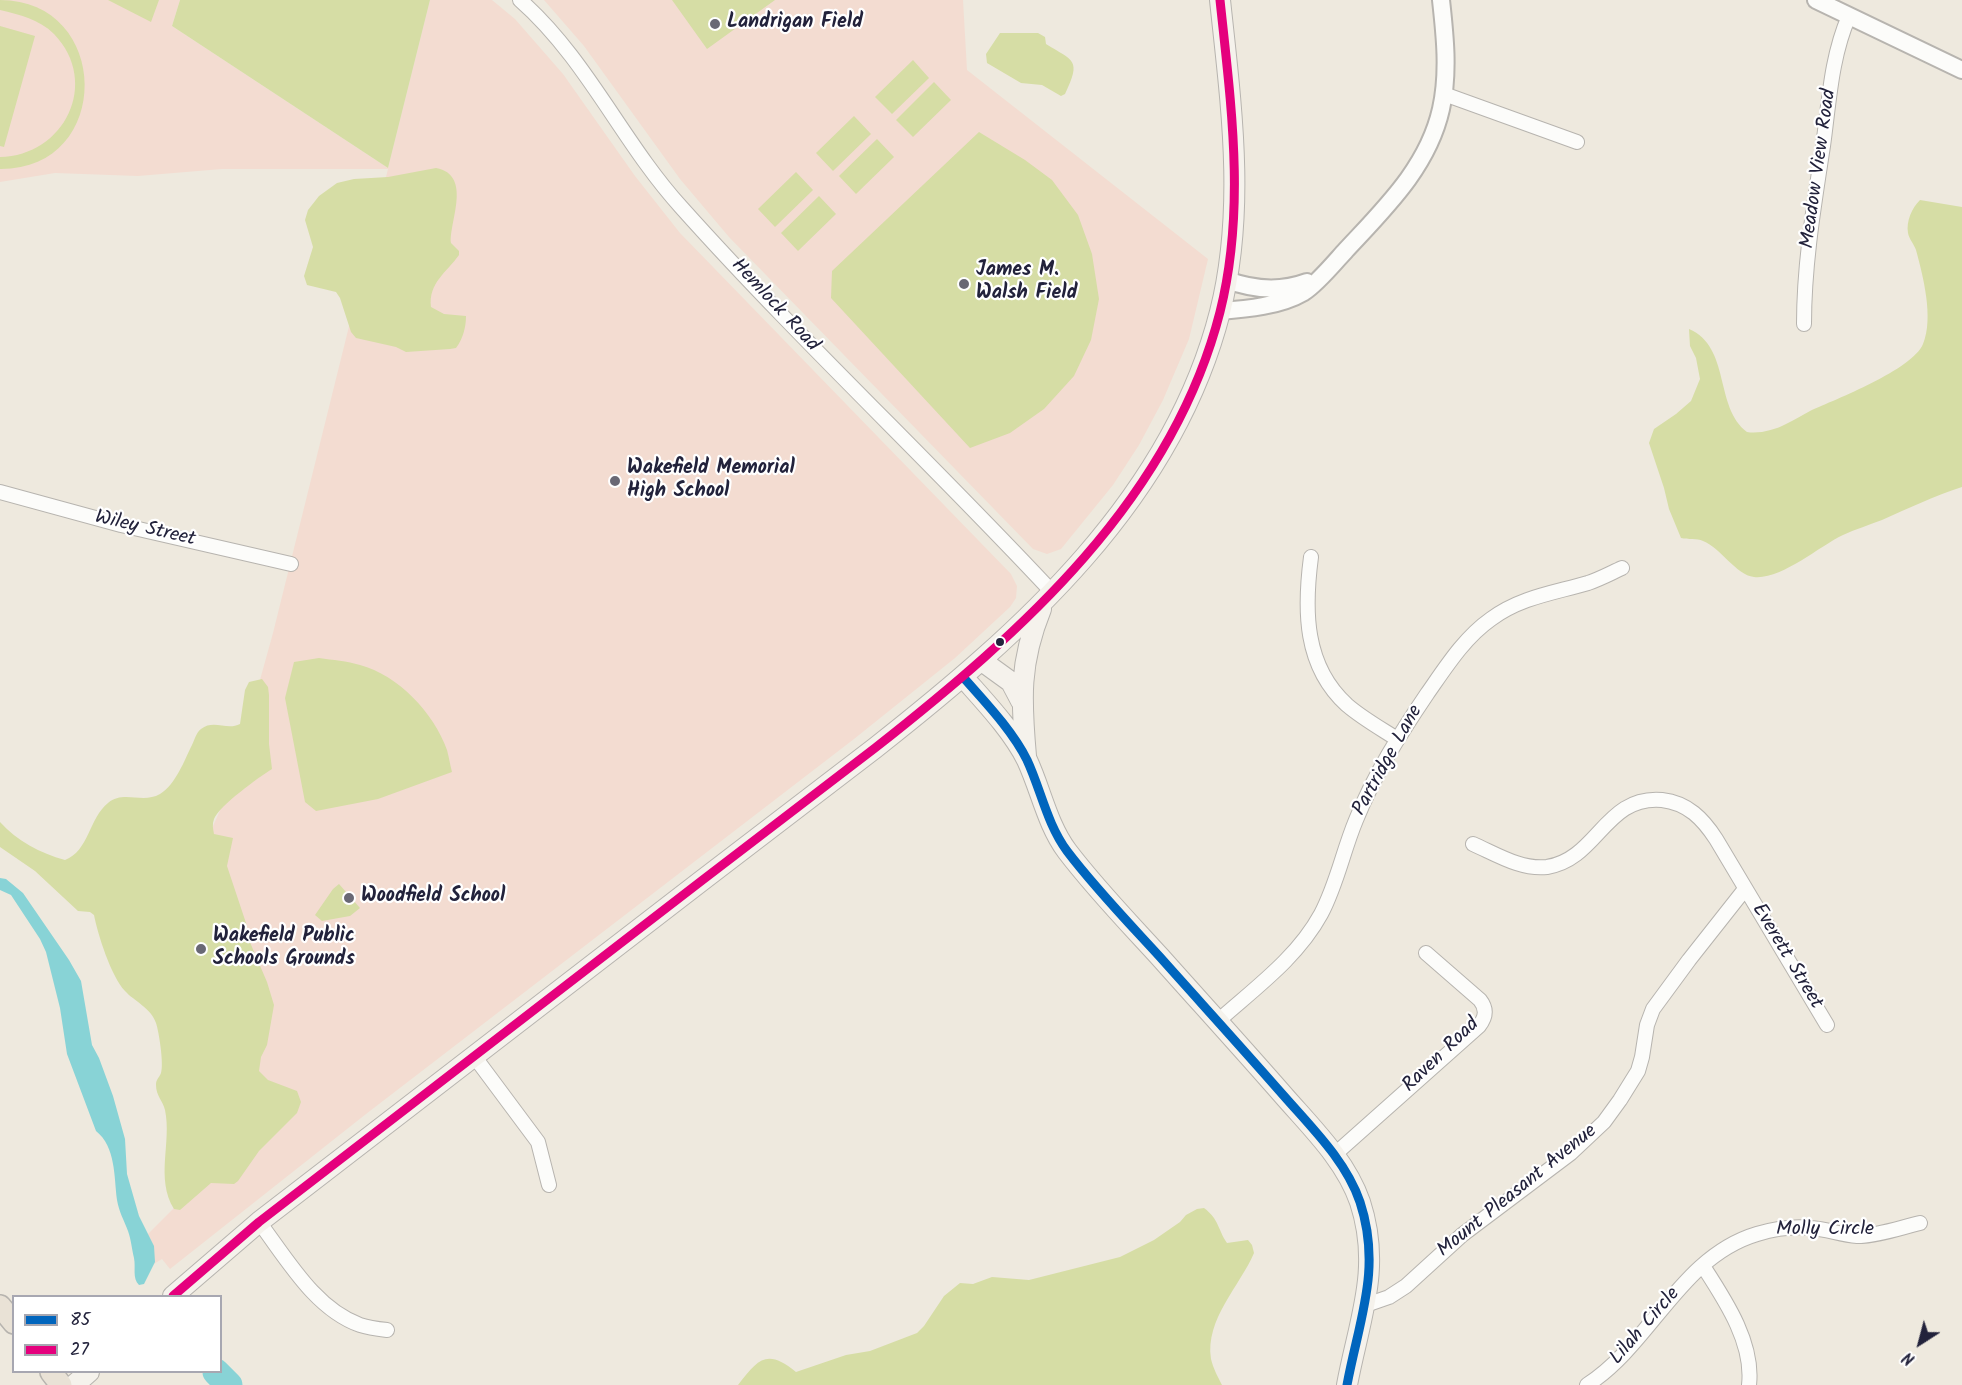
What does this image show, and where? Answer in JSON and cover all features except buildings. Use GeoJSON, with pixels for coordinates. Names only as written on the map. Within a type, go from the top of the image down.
{"type":"FeatureCollection","features":[{"type":"Feature","properties":{"kind":"main road"},"geometry":{"type":"LineString","coordinates":[[174,1295],[260,1222],[804,803],[963,677],[1048,598],[1121,512],[1157,459],[1190,397],[1220,312],[1227,280],[1235,209],[1234,136],[1220,0]]}},
{"type":"Feature","properties":{"kind":"main road"},"geometry":{"type":"LineString","coordinates":[[1026,759],[1021,701],[1023,668],[1028,643],[1048,598]]}},
{"type":"Feature","properties":{"kind":"main road"},"geometry":{"type":"LineString","coordinates":[[982,661],[1008,679],[1017,690],[1021,701]]}},
{"type":"Feature","properties":{"kind":"main road"},"geometry":{"type":"LineString","coordinates":[[963,677],[998,717],[1026,759],[1042,802],[1066,850],[1131,926],[1311,1126],[1352,1183],[1365,1221],[1370,1270],[1366,1305],[1347,1385]]}},
{"type":"Feature","properties":{"kind":"main road"},"geometry":{"type":"LineString","coordinates":[[0,1306],[12,1321]]}},
{"type":"Feature","properties":{"kind":"main road"},"geometry":{"type":"LineString","coordinates":[[74,1385],[87,1373]]}},
{"type":"Feature","properties":{"kind":"street","name":"Hemlock Road"},"geometry":{"type":"LineString","coordinates":[[520,0],[567,49],[679,205],[812,347],[895,429],[1048,598]]}},
{"type":"Feature","properties":{"kind":"street"},"geometry":{"type":"LineString","coordinates":[[1220,312],[1246,309],[1293,297],[1310,288],[1380,213],[1415,170],[1433,135],[1444,94],[1446,53],[1441,0]]}},
{"type":"Feature","properties":{"kind":"street"},"geometry":{"type":"LineString","coordinates":[[1816,0],[1962,70]]}},
{"type":"Feature","properties":{"kind":"street","name":"Meadow View Road"},"geometry":{"type":"LineString","coordinates":[[1804,324],[1805,274],[1830,95],[1838,45],[1849,16]]}},
{"type":"Feature","properties":{"kind":"street"},"geometry":{"type":"LineString","coordinates":[[1444,94],[1577,142]]}},
{"type":"Feature","properties":{"kind":"street"},"geometry":{"type":"LineString","coordinates":[[1227,280],[1252,288],[1279,288],[1305,283],[1322,274]]}},
{"type":"Feature","properties":{"kind":"street","name":"Wiley Street"},"geometry":{"type":"LineString","coordinates":[[0,492],[111,523],[291,564]]}},
{"type":"Feature","properties":{"kind":"street"},"geometry":{"type":"LineString","coordinates":[[1311,557],[1307,590],[1307,618],[1310,641],[1322,672],[1331,687],[1348,706],[1397,739]]}},
{"type":"Feature","properties":{"kind":"street","name":"Partridge Lane"},"geometry":{"type":"LineString","coordinates":[[1218,1021],[1290,956],[1313,928],[1329,897],[1361,807],[1397,739],[1449,662],[1480,627],[1502,611],[1522,601],[1551,591],[1587,583],[1622,568]]}},
{"type":"Feature","properties":{"kind":"street"},"geometry":{"type":"LineString","coordinates":[[1473,844],[1517,864],[1536,867],[1553,866],[1576,855],[1619,811],[1642,800],[1665,800],[1686,807],[1701,818],[1745,888]]}},
{"type":"Feature","properties":{"kind":"street","name":"Everett Street"},"geometry":{"type":"LineString","coordinates":[[1745,888],[1827,1025]]}},
{"type":"Feature","properties":{"kind":"street","name":"Mount Pleasant Avenue"},"geometry":{"type":"LineString","coordinates":[[1366,1305],[1389,1297],[1406,1286],[1462,1235],[1563,1160],[1604,1122],[1638,1071],[1647,1025],[1653,1010],[1745,888]]}},
{"type":"Feature","properties":{"kind":"street","name":"Raven Road"},"geometry":{"type":"LineString","coordinates":[[1334,1155],[1484,1020],[1485,1008],[1480,1000],[1426,953]]}},
{"type":"Feature","properties":{"kind":"street"},"geometry":{"type":"LineString","coordinates":[[474,1056],[538,1142],[549,1185]]}},
{"type":"Feature","properties":{"kind":"street"},"geometry":{"type":"LineString","coordinates":[[260,1222],[307,1285],[329,1306],[361,1325],[387,1330]]}},
{"type":"Feature","properties":{"kind":"street","name":"Molly Circle"},"geometry":{"type":"LineString","coordinates":[[1703,1266],[1740,1240],[1775,1230],[1811,1228],[1859,1236],[1920,1223]]}},
{"type":"Feature","properties":{"kind":"street"},"geometry":{"type":"LineString","coordinates":[[1703,1266],[1721,1293],[1740,1333],[1750,1371],[1749,1385]]}},
{"type":"Feature","properties":{"kind":"street","name":"Lilah Circle"},"geometry":{"type":"LineString","coordinates":[[1587,1385],[1614,1365],[1668,1300],[1703,1266]]}},
{"type":"Feature","properties":{"kind":"shaded area","name":"Wakefield Memorial High School"},"geometry":{"type":"Polygon","coordinates":[[[0,0],[180,0],[172,26],[388,168],[430,0],[492,0],[515,19],[563,74],[635,176],[680,233],[1011,574],[1017,586],[1016,598],[1010,607],[955,658],[854,739],[366,1114],[170,1269],[162,1259],[152,1265],[145,1237],[235,1147],[167,929],[230,788],[273,633],[388,169],[222,169],[138,176],[55,173],[0,182],[0,0]]]}},
{"type":"Feature","properties":{"kind":"shaded area"},"geometry":{"type":"Polygon","coordinates":[[[544,0],[963,0],[967,70],[1208,259],[1189,339],[1163,400],[1139,445],[1113,485],[1061,549],[1047,554],[1033,549],[729,237],[680,179],[584,46],[544,0]]]}},
{"type":"Feature","properties":{"kind":"green space"},"geometry":{"type":"Polygon","coordinates":[[[0,0],[37,7],[63,27],[79,54],[85,85],[80,116],[64,143],[37,162],[0,169],[0,157],[23,153],[42,144],[58,131],[69,114],[74,94],[74,74],[68,53],[54,34],[36,21],[0,10],[0,0]]]}},
{"type":"Feature","properties":{"kind":"green space"},"geometry":{"type":"Polygon","coordinates":[[[108,0],[159,0],[151,22],[108,0]]]}},
{"type":"Feature","properties":{"kind":"green space"},"geometry":{"type":"Polygon","coordinates":[[[180,0],[430,0],[388,168],[172,26],[180,0]]]}},
{"type":"Feature","properties":{"kind":"green space","name":"Landrigan Field"},"geometry":{"type":"Polygon","coordinates":[[[672,0],[775,0],[707,49],[672,0]]]}},
{"type":"Feature","properties":{"kind":"green space"},"geometry":{"type":"Polygon","coordinates":[[[0,26],[35,36],[4,147],[0,146],[0,26]]]}},
{"type":"Feature","properties":{"kind":"green space"},"geometry":{"type":"Polygon","coordinates":[[[1000,33],[1038,33],[1045,37],[1046,44],[1068,58],[1074,67],[1065,94],[1061,96],[1042,85],[1021,83],[987,63],[986,54],[1000,33]]]}},
{"type":"Feature","properties":{"kind":"green space"},"geometry":{"type":"Polygon","coordinates":[[[913,60],[929,78],[892,114],[875,97],[913,60]]]}},
{"type":"Feature","properties":{"kind":"green space"},"geometry":{"type":"Polygon","coordinates":[[[934,82],[951,100],[913,137],[896,120],[934,82]]]}},
{"type":"Feature","properties":{"kind":"green space"},"geometry":{"type":"Polygon","coordinates":[[[854,116],[871,134],[833,171],[816,153],[854,116]]]}},
{"type":"Feature","properties":{"kind":"green space","name":"James M. Walsh Field"},"geometry":{"type":"Polygon","coordinates":[[[979,132],[1025,160],[1052,180],[1078,215],[1092,254],[1099,299],[1091,340],[1074,376],[1044,409],[1010,433],[970,448],[831,298],[832,271],[979,132]]]}},
{"type":"Feature","properties":{"kind":"green space"},"geometry":{"type":"Polygon","coordinates":[[[877,139],[894,157],[856,194],[839,176],[877,139]]]}},
{"type":"Feature","properties":{"kind":"green space"},"geometry":{"type":"Polygon","coordinates":[[[436,168],[447,172],[454,180],[457,200],[451,243],[459,251],[459,255],[435,284],[431,307],[444,314],[466,316],[461,341],[456,348],[406,352],[396,347],[356,338],[351,332],[336,292],[307,285],[304,276],[313,247],[305,220],[308,210],[319,196],[337,183],[436,168]]]}},
{"type":"Feature","properties":{"kind":"green space"},"geometry":{"type":"Polygon","coordinates":[[[796,172],[813,190],[775,227],[758,209],[796,172]]]}},
{"type":"Feature","properties":{"kind":"green space"},"geometry":{"type":"Polygon","coordinates":[[[819,196],[836,214],[798,251],[781,233],[819,196]]]}},
{"type":"Feature","properties":{"kind":"green space"},"geometry":{"type":"Polygon","coordinates":[[[1920,200],[1962,207],[1962,487],[1843,535],[1799,562],[1765,577],[1754,577],[1741,572],[1710,544],[1681,538],[1669,509],[1649,443],[1654,429],[1691,401],[1700,379],[1696,358],[1690,346],[1689,329],[1702,338],[1711,349],[1730,408],[1737,421],[1747,432],[1772,430],[1872,383],[1916,354],[1926,334],[1928,322],[1924,284],[1908,228],[1910,215],[1920,200]]]}},
{"type":"Feature","properties":{"kind":"green space"},"geometry":{"type":"Polygon","coordinates":[[[319,658],[360,665],[374,670],[388,677],[413,697],[424,709],[441,736],[452,772],[378,799],[316,811],[305,802],[285,698],[294,662],[319,658]]]}},
{"type":"Feature","properties":{"kind":"green space"},"geometry":{"type":"Polygon","coordinates":[[[262,679],[268,687],[269,695],[269,744],[272,769],[249,785],[217,813],[213,828],[214,834],[233,838],[227,866],[247,926],[249,940],[274,1005],[267,1045],[261,1057],[259,1071],[268,1080],[297,1091],[301,1102],[297,1113],[259,1151],[238,1181],[234,1184],[211,1183],[180,1210],[174,1209],[168,1197],[166,1185],[167,1122],[164,1107],[156,1089],[162,1063],[154,1018],[125,991],[115,976],[94,915],[90,912],[78,911],[35,871],[0,847],[0,822],[30,846],[47,854],[65,860],[73,856],[108,803],[114,799],[127,797],[154,797],[166,790],[179,772],[201,729],[211,725],[235,726],[240,724],[245,690],[249,682],[262,679]]]}},
{"type":"Feature","properties":{"kind":"green space"},"geometry":{"type":"Polygon","coordinates":[[[339,884],[360,908],[350,916],[322,921],[315,915],[339,884]]]}},
{"type":"Feature","properties":{"kind":"green space"},"geometry":{"type":"Polygon","coordinates":[[[1204,1208],[1215,1220],[1227,1243],[1248,1240],[1254,1253],[1225,1303],[1213,1330],[1211,1359],[1222,1385],[738,1385],[757,1363],[764,1360],[778,1360],[796,1372],[846,1355],[870,1351],[917,1333],[944,1296],[960,1283],[973,1284],[992,1277],[1029,1280],[1120,1257],[1154,1240],[1180,1222],[1186,1215],[1204,1208]]]}},
{"type":"Feature","properties":{"kind":"water"},"geometry":{"type":"Polygon","coordinates":[[[0,878],[6,879],[23,893],[81,981],[92,1045],[113,1096],[125,1139],[127,1174],[139,1216],[154,1246],[155,1262],[144,1284],[139,1285],[136,1279],[130,1237],[117,1200],[111,1154],[103,1138],[96,1131],[67,1054],[60,1008],[46,952],[11,895],[0,890],[0,878]]]}},
{"type":"Feature","properties":{"kind":"waterway"},"geometry":{"type":"LineString","coordinates":[[217,1373],[229,1385]]}},
{"type":"Feature","properties":{"kind":"transit line","name":"27"},"geometry":{"type":"LineString","coordinates":[[174,1295],[259,1222],[930,704],[1036,609],[1084,557],[1128,502],[1166,443],[1197,380],[1220,312],[1233,234],[1234,195],[1232,117],[1220,0]]}},
{"type":"Feature","properties":{"kind":"transit line","name":"85"},"geometry":{"type":"LineString","coordinates":[[963,677],[998,717],[1021,749],[1032,771],[1054,830],[1067,851],[1100,892],[1317,1133],[1337,1159],[1354,1187],[1366,1226],[1369,1272],[1347,1385]]}},
{"type":"Feature","properties":{"kind":"place","name":"Landrigan Field"},"geometry":{"type":"Point","coordinates":[715,24]}},
{"type":"Feature","properties":{"kind":"place","name":"James M. Walsh Field"},"geometry":{"type":"Point","coordinates":[964,284]}},
{"type":"Feature","properties":{"kind":"place","name":"Wakefield Memorial High School"},"geometry":{"type":"Point","coordinates":[615,481]}},
{"type":"Feature","properties":{"kind":"place","name":"Woodfield School"},"geometry":{"type":"Point","coordinates":[349,898]}},
{"type":"Feature","properties":{"kind":"place","name":"Wakefield Public Schools Grounds"},"geometry":{"type":"Point","coordinates":[201,949]}}]}
